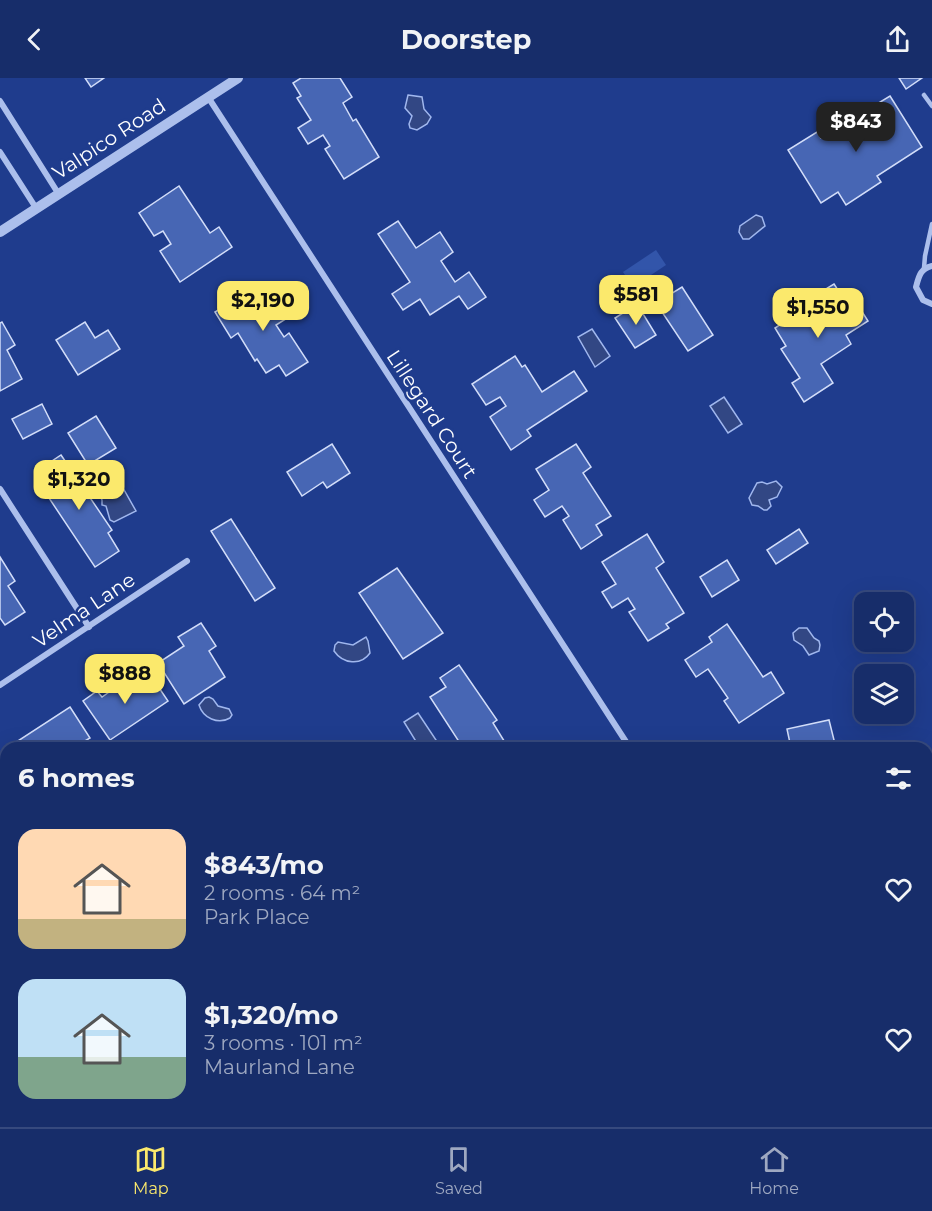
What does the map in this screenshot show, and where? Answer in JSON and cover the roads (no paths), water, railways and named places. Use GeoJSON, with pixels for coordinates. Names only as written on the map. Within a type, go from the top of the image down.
{"type":"FeatureCollection","features":[{"type":"Feature","properties":{"kind":"street","name":"Valpico Road"},"geometry":{"type":"LineString","coordinates":[[0,232],[238,78]]}},
{"type":"Feature","properties":{"kind":"street","name":"Lillegard Court"},"geometry":{"type":"LineString","coordinates":[[208,97],[626,742]]}},
{"type":"Feature","properties":{"kind":"street"},"geometry":{"type":"LineString","coordinates":[[0,101],[58,193]]}},
{"type":"Feature","properties":{"kind":"street"},"geometry":{"type":"LineString","coordinates":[[0,152],[36,207]]}},
{"type":"Feature","properties":{"kind":"street"},"geometry":{"type":"LineString","coordinates":[[932,266],[924,268],[920,273],[916,287],[922,300],[932,304]]}},
{"type":"Feature","properties":{"kind":"street"},"geometry":{"type":"LineString","coordinates":[[0,489],[89,627]]}},
{"type":"Feature","properties":{"kind":"street","name":"Velma Lane"},"geometry":{"type":"LineString","coordinates":[[0,685],[187,561]]}},
{"type":"Feature","properties":{"kind":"lane"},"geometry":{"type":"LineString","coordinates":[[924,95],[932,106]]}},
{"type":"Feature","properties":{"kind":"lane"},"geometry":{"type":"LineString","coordinates":[[924,268],[932,224]]}}]}
